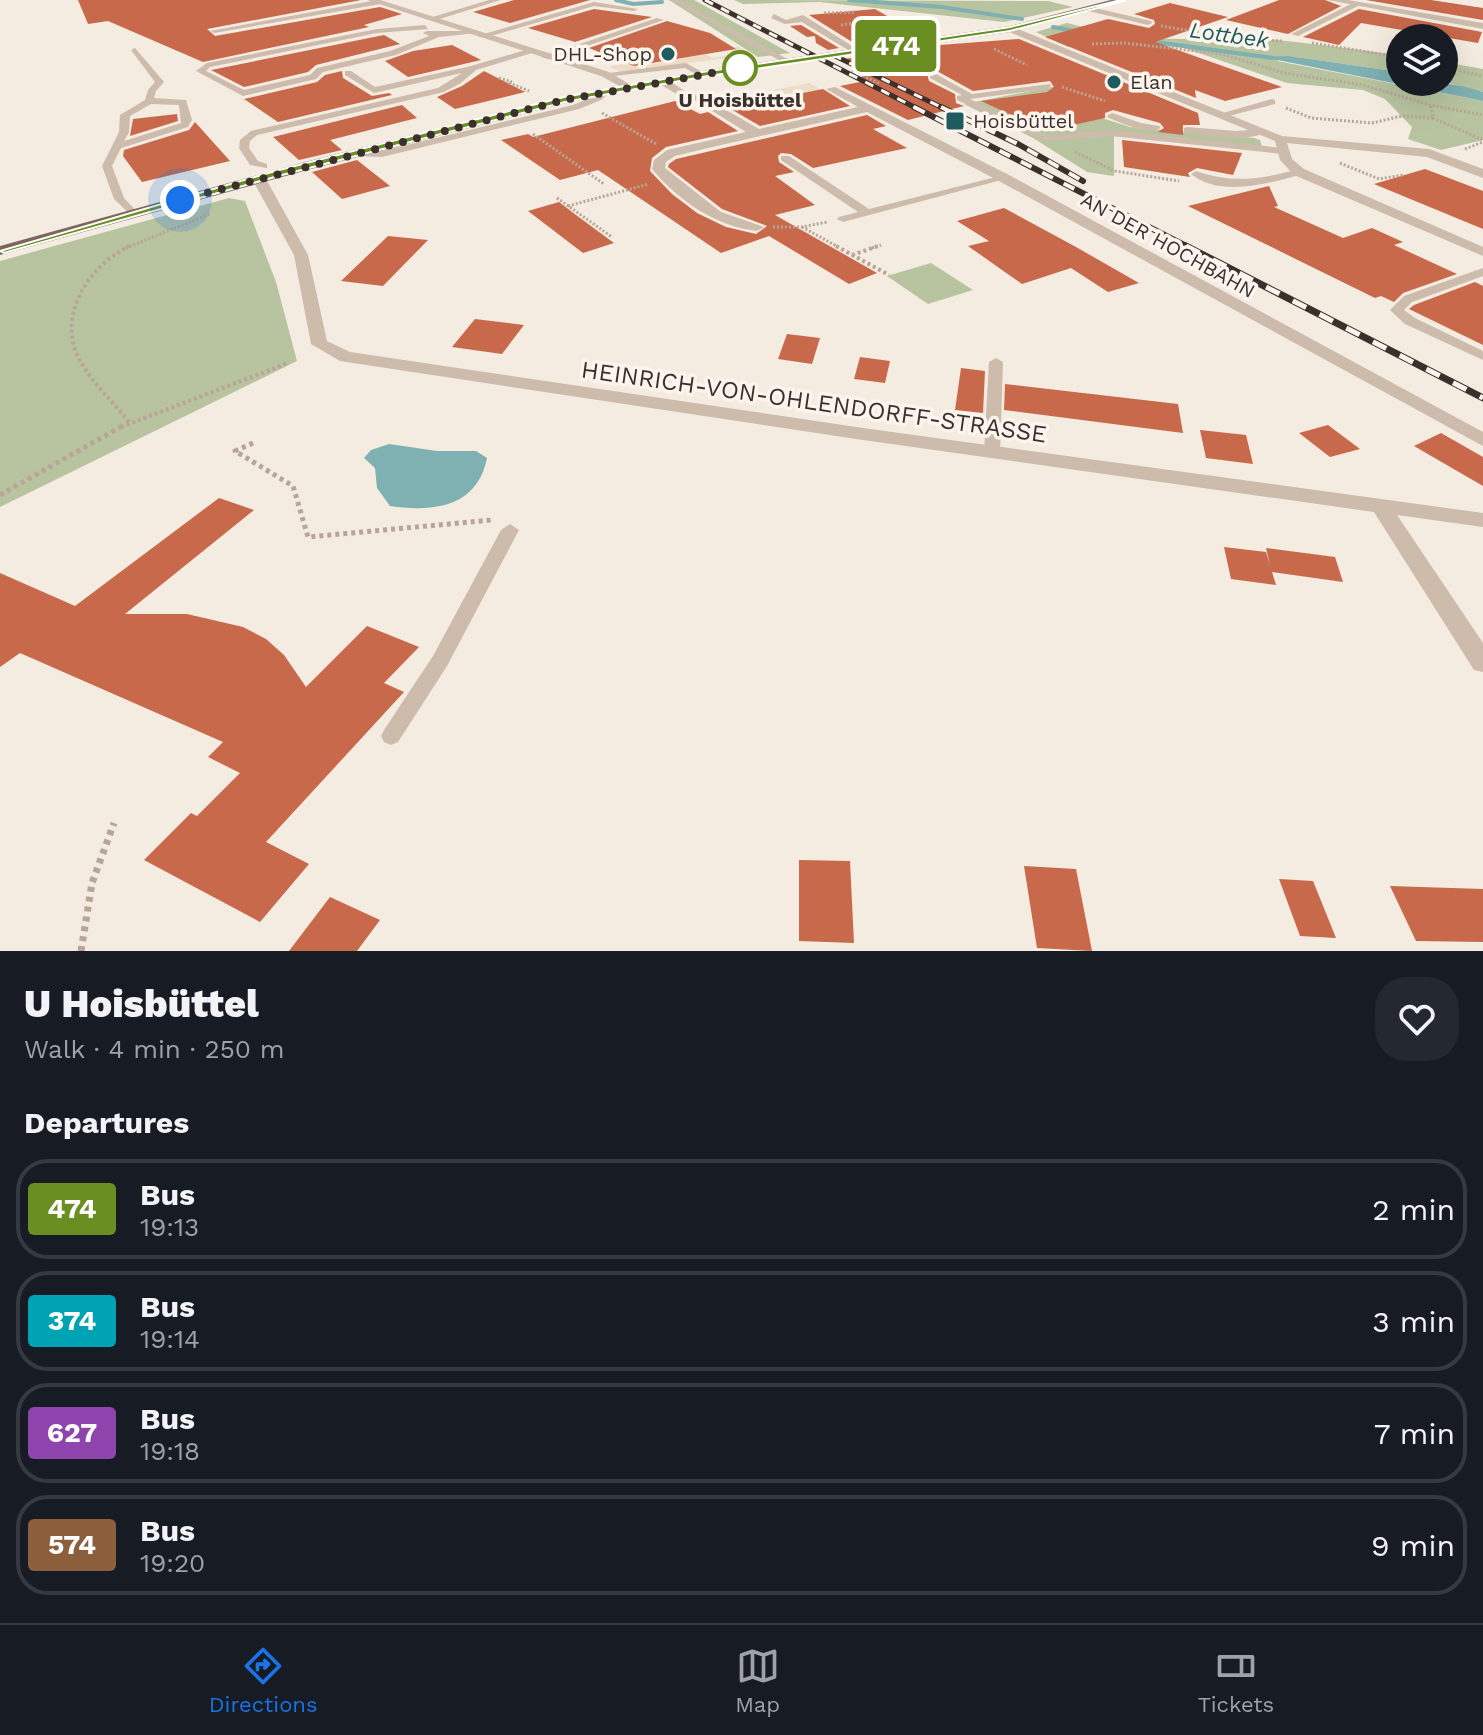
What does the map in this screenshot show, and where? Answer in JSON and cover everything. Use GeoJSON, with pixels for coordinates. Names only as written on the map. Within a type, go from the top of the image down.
{"type":"FeatureCollection","features":[{"type":"Feature","properties":{"kind":"main road"},"geometry":{"type":"LineString","coordinates":[[0,251],[133,214],[261,172],[352,158],[607,91],[1010,29],[1121,0]]}},
{"type":"Feature","properties":{"kind":"street"},"geometry":{"type":"LineString","coordinates":[[1332,0],[1483,26]]}},
{"type":"Feature","properties":{"kind":"street"},"geometry":{"type":"LineString","coordinates":[[375,1],[430,22],[605,74],[629,87]]}},
{"type":"Feature","properties":{"kind":"street"},"geometry":{"type":"LineString","coordinates":[[1010,29],[1262,132],[1282,145],[1429,153],[1483,174]]}},
{"type":"Feature","properties":{"kind":"street"},"geometry":{"type":"LineString","coordinates":[[592,72],[607,91]]}},
{"type":"Feature","properties":{"kind":"street"},"geometry":{"type":"LineString","coordinates":[[683,77],[698,91],[696,96]]}},
{"type":"Feature","properties":{"kind":"street"},"geometry":{"type":"LineString","coordinates":[[662,81],[684,94],[696,96],[757,133]]}},
{"type":"Feature","properties":{"kind":"street","name":"AN DER HOCHBAHN"},"geometry":{"type":"LineString","coordinates":[[831,89],[1004,178],[1483,440]]}},
{"type":"Feature","properties":{"kind":"street"},"geometry":{"type":"LineString","coordinates":[[757,227],[730,224],[669,179],[658,169],[658,164],[671,153],[869,108]]}},
{"type":"Feature","properties":{"kind":"street"},"geometry":{"type":"LineString","coordinates":[[1282,145],[1286,160],[1299,172],[1483,252]]}},
{"type":"Feature","properties":{"kind":"street","name":"HEINRICH-VON-OHLENDORFF-STRASSE"},"geometry":{"type":"LineString","coordinates":[[261,172],[301,255],[315,335],[327,350],[346,357],[1483,520]]}},
{"type":"Feature","properties":{"kind":"street"},"geometry":{"type":"LineString","coordinates":[[1381,506],[1483,663]]}},
{"type":"Feature","properties":{"kind":"lane"},"geometry":{"type":"LineString","coordinates":[[437,35],[393,53],[320,70],[313,77],[243,93],[200,71],[207,65],[430,22],[497,0]]}},
{"type":"Feature","properties":{"kind":"lane"},"geometry":{"type":"LineString","coordinates":[[674,0],[787,61]]}},
{"type":"Feature","properties":{"kind":"lane"},"geometry":{"type":"LineString","coordinates":[[214,31],[375,1]]}},
{"type":"Feature","properties":{"kind":"lane"},"geometry":{"type":"LineString","coordinates":[[430,22],[424,31],[437,35],[477,35],[594,4],[634,9]]}},
{"type":"Feature","properties":{"kind":"lane"},"geometry":{"type":"LineString","coordinates":[[1292,38],[1356,5]]}},
{"type":"Feature","properties":{"kind":"lane"},"geometry":{"type":"LineString","coordinates":[[1091,9],[1148,23]]}},
{"type":"Feature","properties":{"kind":"lane"},"geometry":{"type":"LineString","coordinates":[[774,16],[785,22],[802,18],[856,51]]}},
{"type":"Feature","properties":{"kind":"lane"},"geometry":{"type":"LineString","coordinates":[[545,57],[660,20]]}},
{"type":"Feature","properties":{"kind":"lane"},"geometry":{"type":"LineString","coordinates":[[1139,30],[1148,23]]}},
{"type":"Feature","properties":{"kind":"lane"},"geometry":{"type":"LineString","coordinates":[[905,29],[927,42]]}},
{"type":"Feature","properties":{"kind":"lane"},"geometry":{"type":"LineString","coordinates":[[895,30],[914,35]]}},
{"type":"Feature","properties":{"kind":"lane"},"geometry":{"type":"LineString","coordinates":[[135,50],[159,78],[149,101]]}},
{"type":"Feature","properties":{"kind":"lane"},"geometry":{"type":"LineString","coordinates":[[348,73],[374,90],[473,68],[529,51]]}},
{"type":"Feature","properties":{"kind":"lane"},"geometry":{"type":"LineString","coordinates":[[605,74],[686,65],[702,74]]}},
{"type":"Feature","properties":{"kind":"lane"},"geometry":{"type":"LineString","coordinates":[[261,172],[244,148],[245,140],[254,133],[447,88],[473,68]]}},
{"type":"Feature","properties":{"kind":"lane"},"geometry":{"type":"LineString","coordinates":[[933,76],[972,97]]}},
{"type":"Feature","properties":{"kind":"lane"},"geometry":{"type":"LineString","coordinates":[[1047,86],[960,98],[1036,136],[1059,139],[1110,133],[1282,145]]}},
{"type":"Feature","properties":{"kind":"lane"},"geometry":{"type":"LineString","coordinates":[[115,147],[185,125],[187,120],[183,102],[149,101],[125,115],[124,132],[115,147],[107,166],[119,199],[133,214]]}},
{"type":"Feature","properties":{"kind":"lane"},"geometry":{"type":"LineString","coordinates":[[1221,115],[1272,102]]}},
{"type":"Feature","properties":{"kind":"lane"},"geometry":{"type":"LineString","coordinates":[[1112,116],[1147,127],[1224,133],[1262,132]]}},
{"type":"Feature","properties":{"kind":"lane"},"geometry":{"type":"LineString","coordinates":[[785,158],[867,213]]}},
{"type":"Feature","properties":{"kind":"lane"},"geometry":{"type":"LineString","coordinates":[[1196,174],[1213,180],[1258,183],[1299,172]]}},
{"type":"Feature","properties":{"kind":"lane"},"geometry":{"type":"LineString","coordinates":[[843,219],[1004,178]]}},
{"type":"Feature","properties":{"kind":"lane"},"geometry":{"type":"LineString","coordinates":[[1483,272],[1408,299],[1396,310],[1410,321],[1483,356]]}},
{"type":"Feature","properties":{"kind":"lane"},"geometry":{"type":"LineString","coordinates":[[992,452],[996,362]]}},
{"type":"Feature","properties":{"kind":"lane"},"geometry":{"type":"LineString","coordinates":[[391,736],[453,641],[506,524]]}},
{"type":"Feature","properties":{"kind":"path"},"geometry":{"type":"LineString","coordinates":[[839,25],[872,20]]}},
{"type":"Feature","properties":{"kind":"path"},"geometry":{"type":"LineString","coordinates":[[857,22],[862,24]]}},
{"type":"Feature","properties":{"kind":"path"},"geometry":{"type":"LineString","coordinates":[[1148,23],[1238,39],[1292,38]]}},
{"type":"Feature","properties":{"kind":"path"},"geometry":{"type":"LineString","coordinates":[[1064,50],[1102,42],[1222,54],[1284,73],[1363,85],[1430,105],[1483,115]]}},
{"type":"Feature","properties":{"kind":"path"},"geometry":{"type":"LineString","coordinates":[[1301,42],[1386,55]]}},
{"type":"Feature","properties":{"kind":"path"},"geometry":{"type":"LineString","coordinates":[[988,46],[1027,65]]}},
{"type":"Feature","properties":{"kind":"path"},"geometry":{"type":"LineString","coordinates":[[1458,70],[1483,76]]}},
{"type":"Feature","properties":{"kind":"path"},"geometry":{"type":"LineString","coordinates":[[862,73],[882,83]]}},
{"type":"Feature","properties":{"kind":"path"},"geometry":{"type":"LineString","coordinates":[[508,83],[529,91],[532,97]]}},
{"type":"Feature","properties":{"kind":"path"},"geometry":{"type":"LineString","coordinates":[[1430,105],[1433,118]]}},
{"type":"Feature","properties":{"kind":"path"},"geometry":{"type":"LineString","coordinates":[[1282,107],[1311,118],[1372,123],[1402,116],[1433,118],[1483,140]]}},
{"type":"Feature","properties":{"kind":"path"},"geometry":{"type":"LineString","coordinates":[[593,108],[671,153]]}},
{"type":"Feature","properties":{"kind":"path"},"geometry":{"type":"LineString","coordinates":[[533,134],[604,184]]}},
{"type":"Feature","properties":{"kind":"path"},"geometry":{"type":"LineString","coordinates":[[1059,139],[1077,154],[1102,167],[1136,176],[1170,180],[1213,180]]}},
{"type":"Feature","properties":{"kind":"path"},"geometry":{"type":"LineString","coordinates":[[1169,174],[1170,180]]}},
{"type":"Feature","properties":{"kind":"path"},"geometry":{"type":"LineString","coordinates":[[568,206],[669,179]]}},
{"type":"Feature","properties":{"kind":"path"},"geometry":{"type":"LineString","coordinates":[[557,198],[612,237]]}},
{"type":"Feature","properties":{"kind":"path"},"geometry":{"type":"LineString","coordinates":[[129,422],[78,356],[71,341],[70,322],[79,290],[87,275],[129,246],[216,211]]}},
{"type":"Feature","properties":{"kind":"path"},"geometry":{"type":"LineString","coordinates":[[757,227],[802,227],[843,219]]}},
{"type":"Feature","properties":{"kind":"path"},"geometry":{"type":"LineString","coordinates":[[802,227],[889,275]]}},
{"type":"Feature","properties":{"kind":"path"},"geometry":{"type":"LineString","coordinates":[[851,255],[881,245]]}},
{"type":"Feature","properties":{"kind":"path"},"geometry":{"type":"LineString","coordinates":[[0,495],[129,422],[288,363]]}},
{"type":"Feature","properties":{"kind":"path"},"geometry":{"type":"LineString","coordinates":[[253,443],[235,451],[293,486],[308,537],[506,524]]}},
{"type":"Feature","properties":{"kind":"path"},"geometry":{"type":"LineString","coordinates":[[81,951],[92,883],[114,823]]}},
{"type":"Feature","properties":{"kind":"green space"},"geometry":{"type":"Polygon","coordinates":[[[669,0],[694,0],[790,53],[758,57],[669,0]]]}},
{"type":"Feature","properties":{"kind":"green space"},"geometry":{"type":"Polygon","coordinates":[[[734,0],[1048,1],[1073,7],[1004,22],[819,2],[743,4],[734,0]]]}},
{"type":"Feature","properties":{"kind":"green space"},"geometry":{"type":"Polygon","coordinates":[[[1067,23],[1138,37],[1182,39],[1212,34],[1386,54],[1386,70],[1289,56],[1277,61],[1386,82],[1386,96],[1457,96],[1483,101],[1483,140],[1441,150],[1408,139],[1412,127],[1385,99],[1363,90],[1287,83],[1184,48],[1105,40],[1068,47],[1036,32],[1067,23]]]}},
{"type":"Feature","properties":{"kind":"green space"},"geometry":{"type":"Polygon","coordinates":[[[1458,65],[1483,69],[1483,92],[1458,86],[1458,65]]]}},
{"type":"Feature","properties":{"kind":"green space"},"geometry":{"type":"Polygon","coordinates":[[[1062,85],[1067,91],[996,107],[1045,131],[1102,118],[1130,127],[1254,138],[1260,140],[1262,147],[1114,133],[1114,176],[1087,172],[1033,138],[964,104],[1062,85]]]}},
{"type":"Feature","properties":{"kind":"green space"},"geometry":{"type":"Polygon","coordinates":[[[229,198],[245,201],[276,282],[297,361],[0,507],[0,261],[229,198]]]}},
{"type":"Feature","properties":{"kind":"green space"},"geometry":{"type":"Polygon","coordinates":[[[931,263],[973,290],[928,304],[887,276],[931,263]]]}},
{"type":"Feature","properties":{"kind":"shaded area"},"geometry":{"type":"Polygon","coordinates":[[[738,46],[752,55],[634,70],[621,71],[609,67],[625,62],[639,67],[706,54],[712,58],[735,54],[728,49],[738,46]]]}},
{"type":"Feature","properties":{"kind":"shaded area"},"geometry":{"type":"Polygon","coordinates":[[[809,83],[822,90],[734,107],[722,100],[809,83]]]}},
{"type":"Feature","properties":{"kind":"water"},"geometry":{"type":"Polygon","coordinates":[[[1289,56],[1386,70],[1386,82],[1262,57],[1289,56]]]}},
{"type":"Feature","properties":{"kind":"water"},"geometry":{"type":"Polygon","coordinates":[[[1458,86],[1483,92],[1483,101],[1458,96],[1458,86]]]}},
{"type":"Feature","properties":{"kind":"water"},"geometry":{"type":"Polygon","coordinates":[[[389,444],[437,451],[476,451],[487,458],[474,487],[451,503],[422,508],[390,506],[377,488],[375,468],[364,458],[371,450],[389,444]]]}},
{"type":"Feature","properties":{"kind":"building"},"geometry":{"type":"Polygon","coordinates":[[[78,0],[361,0],[207,29],[215,36],[380,7],[402,14],[364,25],[369,27],[203,62],[108,21],[88,24],[78,0]]]}},
{"type":"Feature","properties":{"kind":"building"},"geometry":{"type":"Polygon","coordinates":[[[514,0],[590,0],[510,23],[473,12],[514,0]]]}},
{"type":"Feature","properties":{"kind":"building"},"geometry":{"type":"Polygon","coordinates":[[[1279,0],[1325,0],[1341,6],[1288,34],[1226,20],[1279,0]]]}},
{"type":"Feature","properties":{"kind":"building"},"geometry":{"type":"Polygon","coordinates":[[[1366,0],[1431,0],[1483,8],[1483,20],[1366,0]]]}},
{"type":"Feature","properties":{"kind":"building"},"geometry":{"type":"Polygon","coordinates":[[[1170,3],[1228,17],[1155,42],[1282,87],[1225,101],[1195,90],[1196,98],[1045,37],[1108,19],[1149,28],[1155,24],[1154,20],[1134,14],[1170,3]]]}},
{"type":"Feature","properties":{"kind":"building"},"geometry":{"type":"Polygon","coordinates":[[[594,9],[652,17],[575,42],[528,28],[594,9]]]}},
{"type":"Feature","properties":{"kind":"building"},"geometry":{"type":"Polygon","coordinates":[[[875,9],[917,33],[892,25],[890,34],[902,39],[857,45],[809,15],[875,9]]]}},
{"type":"Feature","properties":{"kind":"building"},"geometry":{"type":"Polygon","coordinates":[[[1359,9],[1439,24],[1386,24],[1386,27],[1361,23],[1339,45],[1303,37],[1359,9]]]}},
{"type":"Feature","properties":{"kind":"building"},"geometry":{"type":"Polygon","coordinates":[[[667,21],[710,33],[736,49],[634,66],[589,48],[667,21]]]}},
{"type":"Feature","properties":{"kind":"building"},"geometry":{"type":"Polygon","coordinates":[[[801,25],[839,48],[828,50],[816,43],[815,36],[807,37],[790,26],[801,25]]]}},
{"type":"Feature","properties":{"kind":"building"},"geometry":{"type":"Polygon","coordinates":[[[1458,28],[1482,32],[1478,43],[1458,40],[1458,28]]]}},
{"type":"Feature","properties":{"kind":"building"},"geometry":{"type":"Polygon","coordinates":[[[384,35],[400,44],[316,65],[308,72],[244,87],[211,70],[384,35]]]}},
{"type":"Feature","properties":{"kind":"building"},"geometry":{"type":"Polygon","coordinates":[[[1019,39],[1198,113],[1200,125],[1183,125],[1183,135],[1158,132],[1164,128],[1160,123],[1113,110],[1105,113],[1105,118],[1046,131],[981,101],[1047,92],[1054,87],[1050,81],[973,91],[937,71],[930,71],[927,74],[929,81],[955,94],[956,103],[964,106],[908,120],[840,86],[860,82],[862,76],[855,72],[857,67],[844,59],[940,45],[1019,39]]]}},
{"type":"Feature","properties":{"kind":"building"},"geometry":{"type":"Polygon","coordinates":[[[452,45],[481,60],[408,77],[385,61],[413,51],[452,45]]]}},
{"type":"Feature","properties":{"kind":"building"},"geometry":{"type":"Polygon","coordinates":[[[342,71],[343,78],[372,96],[392,95],[278,122],[244,99],[317,82],[325,75],[342,71]]]}},
{"type":"Feature","properties":{"kind":"building"},"geometry":{"type":"Polygon","coordinates":[[[484,71],[525,92],[455,109],[437,97],[462,86],[484,71]]]}},
{"type":"Feature","properties":{"kind":"building"},"geometry":{"type":"Polygon","coordinates":[[[823,89],[850,106],[760,126],[729,108],[823,89]]]}},
{"type":"Feature","properties":{"kind":"building"},"geometry":{"type":"Polygon","coordinates":[[[675,101],[700,114],[708,112],[738,131],[666,147],[652,158],[650,171],[672,194],[697,213],[726,227],[756,234],[767,226],[722,209],[668,167],[669,164],[676,159],[867,115],[886,126],[873,129],[907,148],[813,168],[791,154],[781,153],[779,162],[794,172],[775,176],[815,205],[775,215],[877,273],[849,284],[769,236],[721,253],[598,170],[560,180],[501,140],[528,134],[533,137],[675,101]]]}},
{"type":"Feature","properties":{"kind":"building"},"geometry":{"type":"Polygon","coordinates":[[[402,105],[417,118],[330,140],[342,150],[299,160],[273,137],[402,105]]]}},
{"type":"Feature","properties":{"kind":"building"},"geometry":{"type":"Polygon","coordinates":[[[177,114],[178,121],[130,136],[133,119],[177,114]]]}},
{"type":"Feature","properties":{"kind":"building"},"geometry":{"type":"Polygon","coordinates":[[[195,122],[230,161],[142,182],[123,156],[124,150],[189,130],[195,122]]]}},
{"type":"Feature","properties":{"kind":"building"},"geometry":{"type":"Polygon","coordinates":[[[1122,140],[1242,153],[1233,175],[1197,168],[1188,173],[1190,177],[1124,167],[1122,140]]]}},
{"type":"Feature","properties":{"kind":"building"},"geometry":{"type":"Polygon","coordinates":[[[357,160],[390,186],[342,199],[312,172],[357,160]]]}},
{"type":"Feature","properties":{"kind":"building"},"geometry":{"type":"Polygon","coordinates":[[[1425,169],[1483,191],[1483,229],[1374,184],[1425,169]]]}},
{"type":"Feature","properties":{"kind":"building"},"geometry":{"type":"Polygon","coordinates":[[[1269,186],[1278,206],[1274,207],[1343,238],[1372,228],[1403,242],[1394,245],[1457,274],[1403,293],[1394,302],[1381,296],[1375,298],[1188,206],[1269,186]]]}},
{"type":"Feature","properties":{"kind":"building"},"geometry":{"type":"Polygon","coordinates":[[[559,202],[614,243],[583,253],[528,211],[559,202]]]}},
{"type":"Feature","properties":{"kind":"building"},"geometry":{"type":"Polygon","coordinates":[[[1004,208],[1139,283],[1108,292],[1071,268],[1022,284],[968,246],[989,241],[957,221],[1004,208]]]}},
{"type":"Feature","properties":{"kind":"building"},"geometry":{"type":"Polygon","coordinates":[[[388,236],[428,240],[383,286],[341,281],[388,236]]]}},
{"type":"Feature","properties":{"kind":"building"},"geometry":{"type":"Polygon","coordinates":[[[1475,282],[1483,286],[1483,345],[1409,309],[1414,305],[1475,282]]]}},
{"type":"Feature","properties":{"kind":"building"},"geometry":{"type":"Polygon","coordinates":[[[475,319],[524,325],[502,354],[452,347],[475,319]]]}},
{"type":"Feature","properties":{"kind":"building"},"geometry":{"type":"Polygon","coordinates":[[[787,334],[820,338],[812,364],[778,359],[787,334]]]}},
{"type":"Feature","properties":{"kind":"building"},"geometry":{"type":"Polygon","coordinates":[[[860,357],[890,361],[885,383],[854,379],[860,357]]]}},
{"type":"Feature","properties":{"kind":"building"},"geometry":{"type":"Polygon","coordinates":[[[961,368],[985,371],[983,413],[955,410],[961,368]]]}},
{"type":"Feature","properties":{"kind":"building"},"geometry":{"type":"Polygon","coordinates":[[[1005,384],[1178,404],[1183,433],[1004,410],[1005,384]]]}},
{"type":"Feature","properties":{"kind":"building"},"geometry":{"type":"Polygon","coordinates":[[[1328,425],[1360,449],[1330,457],[1299,433],[1328,425]]]}},
{"type":"Feature","properties":{"kind":"building"},"geometry":{"type":"Polygon","coordinates":[[[1200,430],[1246,435],[1253,464],[1206,458],[1200,430]]]}},
{"type":"Feature","properties":{"kind":"building"},"geometry":{"type":"Polygon","coordinates":[[[1441,433],[1483,457],[1483,486],[1414,446],[1441,433]]]}},
{"type":"Feature","properties":{"kind":"building"},"geometry":{"type":"Polygon","coordinates":[[[219,498],[254,510],[125,614],[187,614],[243,627],[266,639],[284,655],[306,687],[367,626],[419,647],[384,683],[404,692],[266,842],[309,864],[260,922],[144,860],[191,813],[197,816],[240,773],[208,757],[223,742],[20,653],[0,667],[0,573],[75,606],[219,498]]]}},
{"type":"Feature","properties":{"kind":"building"},"geometry":{"type":"Polygon","coordinates":[[[1224,547],[1266,552],[1270,565],[1266,548],[1335,557],[1343,582],[1272,572],[1276,585],[1231,579],[1224,547]]]}},
{"type":"Feature","properties":{"kind":"building"},"geometry":{"type":"Polygon","coordinates":[[[799,860],[850,861],[854,943],[799,941],[799,860]]]}},
{"type":"Feature","properties":{"kind":"building"},"geometry":{"type":"Polygon","coordinates":[[[1024,866],[1076,869],[1092,951],[1037,948],[1024,866]]]}},
{"type":"Feature","properties":{"kind":"building"},"geometry":{"type":"Polygon","coordinates":[[[1279,879],[1313,881],[1336,938],[1300,936],[1279,879]]]}},
{"type":"Feature","properties":{"kind":"building"},"geometry":{"type":"Polygon","coordinates":[[[1390,886],[1483,889],[1483,942],[1416,941],[1390,886]]]}},
{"type":"Feature","properties":{"kind":"building"},"geometry":{"type":"Polygon","coordinates":[[[330,897],[380,920],[357,951],[289,951],[330,897]]]}},
{"type":"Feature","properties":{"kind":"waterway","name":"Lottbek"},"geometry":{"type":"LineString","coordinates":[[616,0],[633,4],[662,2]]}},
{"type":"Feature","properties":{"kind":"waterway","name":"Lottbek"},"geometry":{"type":"LineString","coordinates":[[849,0],[942,7],[1022,19]]}},
{"type":"Feature","properties":{"kind":"waterway","name":"Lottbek"},"geometry":{"type":"LineString","coordinates":[[1053,27],[1079,32]]}},
{"type":"Feature","properties":{"kind":"waterway","name":"Lottbek"},"geometry":{"type":"LineString","coordinates":[[1148,41],[1273,58]]}},
{"type":"Feature","properties":{"kind":"railway"},"geometry":{"type":"LineString","coordinates":[[705,0],[918,109]]}},
{"type":"Feature","properties":{"kind":"railway"},"geometry":{"type":"LineString","coordinates":[[833,55],[945,109]]}},
{"type":"Feature","properties":{"kind":"railway"},"geometry":{"type":"LineString","coordinates":[[914,107],[1190,248]]}},
{"type":"Feature","properties":{"kind":"railway"},"geometry":{"type":"LineString","coordinates":[[941,107],[1018,144],[1083,181]]}},
{"type":"Feature","properties":{"kind":"railway"},"geometry":{"type":"LineString","coordinates":[[1186,246],[1483,398]]}},
{"type":"Feature","properties":{"kind":"bus line","name":"474"},"geometry":{"type":"LineString","coordinates":[[0,251],[278,173],[564,100],[702,74],[1010,29],[1121,0]]}},
{"type":"Feature","properties":{"kind":"place","name":"DHL-Shop"},"geometry":{"type":"Point","coordinates":[668,54]}},
{"type":"Feature","properties":{"kind":"place","name":"U Hoisbüttel"},"geometry":{"type":"Point","coordinates":[740,68]}},
{"type":"Feature","properties":{"kind":"place","name":"Elan"},"geometry":{"type":"Point","coordinates":[1114,82]}},
{"type":"Feature","properties":{"kind":"place","name":"Hoisbüttel"},"geometry":{"type":"Point","coordinates":[955,121]}},
{"type":"Feature","properties":{"kind":"route"},"geometry":{"type":"LineString","coordinates":[[180,200],[564,100],[740,68]]}}]}
